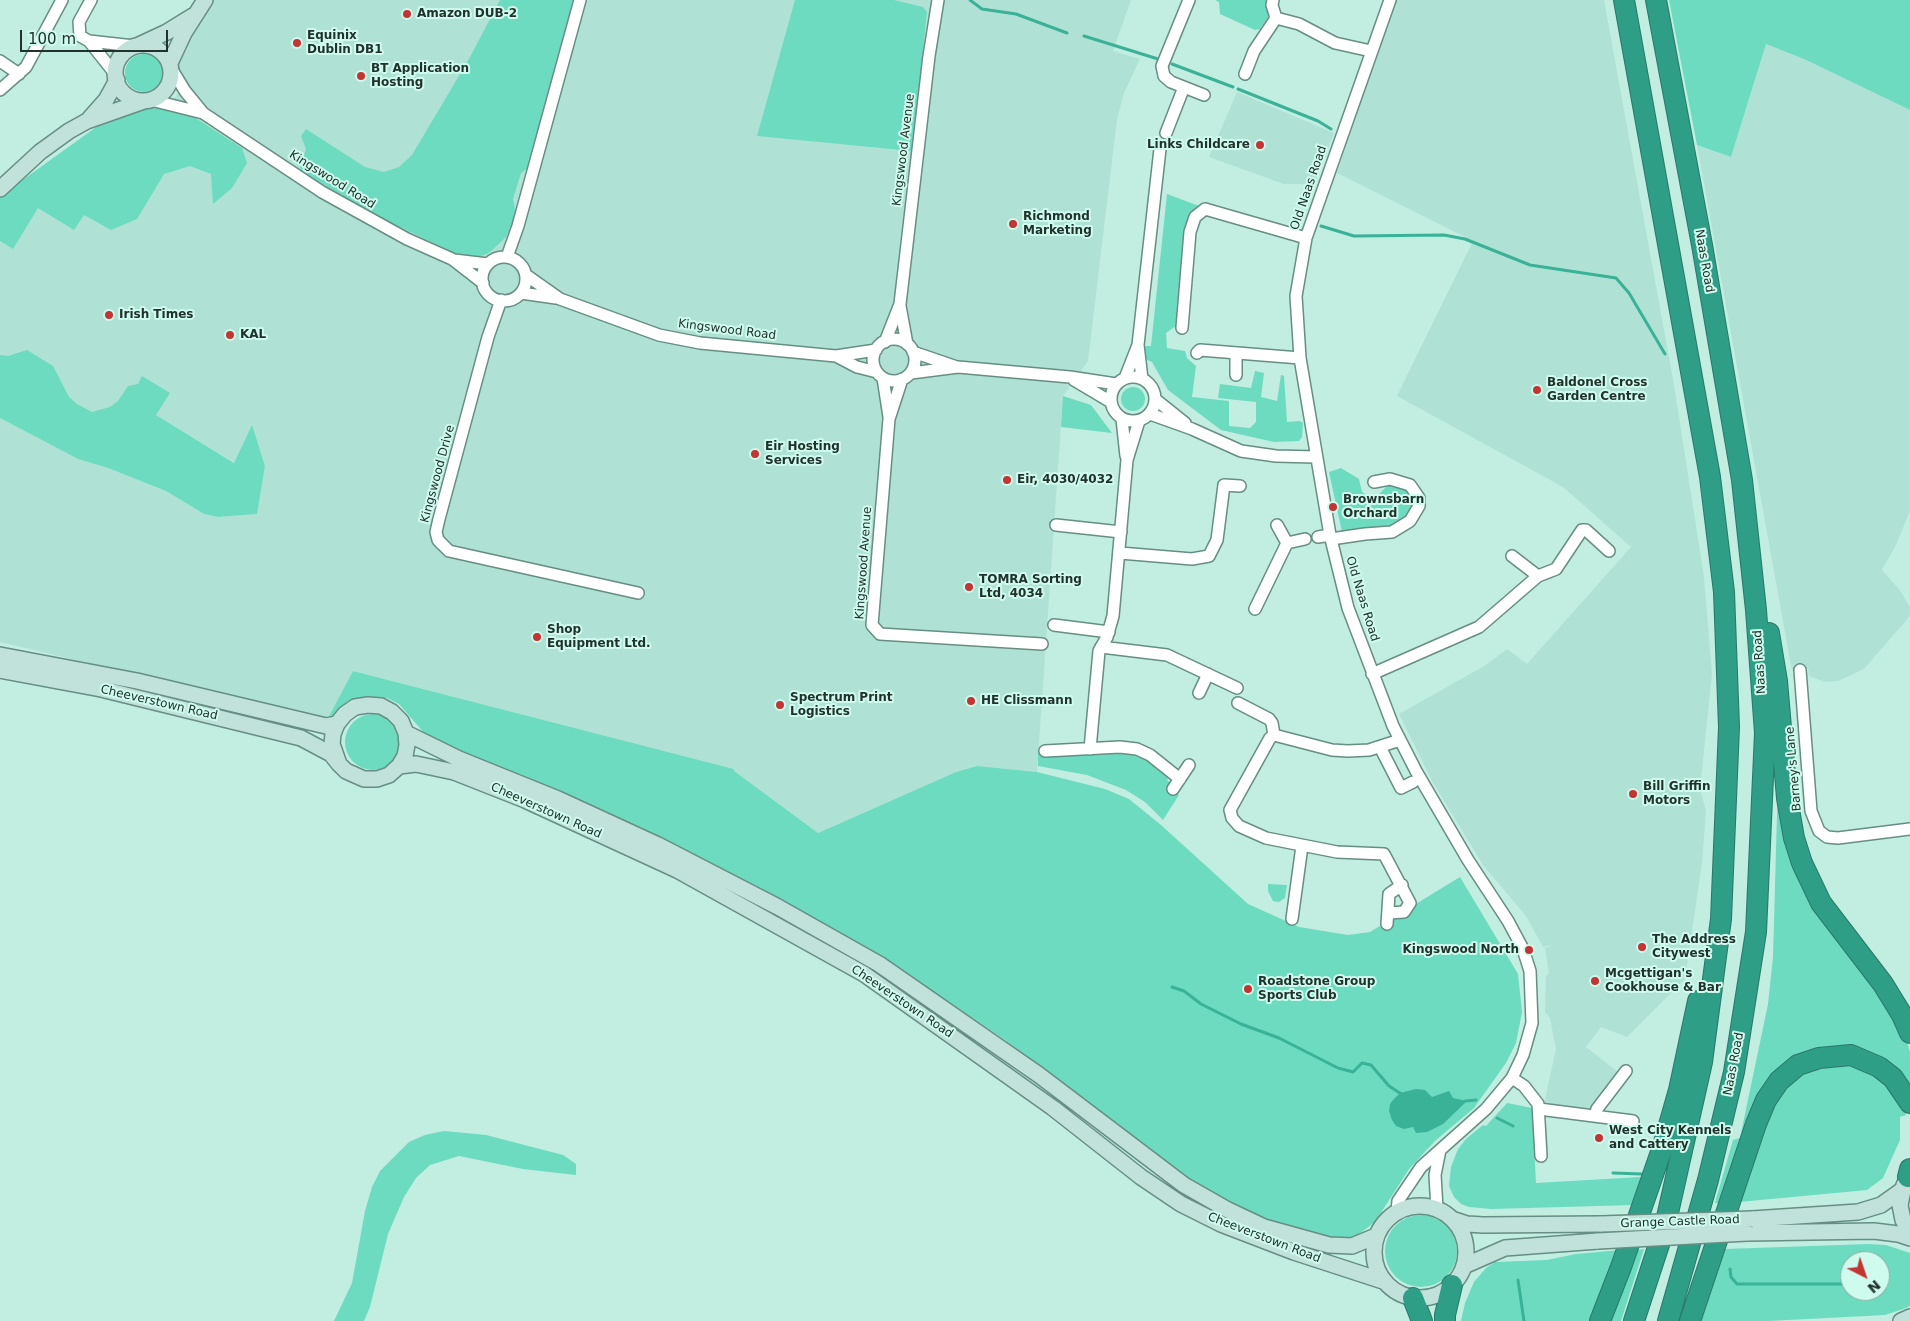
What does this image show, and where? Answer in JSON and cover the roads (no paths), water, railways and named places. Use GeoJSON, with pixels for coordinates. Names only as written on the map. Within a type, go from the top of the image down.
{"type":"FeatureCollection","features":[{"type":"Feature","properties":{"kind":"highway"},"geometry":{"type":"LineString","coordinates":[[1624,0],[1710,478],[1719,547],[1726,631],[1729,727],[1721,919],[1702,1062],[1665,1226],[1634,1321]]}},
{"type":"Feature","properties":{"kind":"highway","name":"Naas Road"},"geometry":{"type":"LineString","coordinates":[[1656,0],[1742,480],[1765,733],[1756,932],[1734,1072],[1708,1180],[1668,1321]]}},
{"type":"Feature","properties":{"kind":"highway"},"geometry":{"type":"LineString","coordinates":[[1742,480],[1777,681],[1787,798],[1794,838],[1802,863],[1821,902],[1883,984],[1910,1033]]}},
{"type":"Feature","properties":{"kind":"highway"},"geometry":{"type":"LineString","coordinates":[[1600,1321],[1649,1186],[1678,1090],[1704,973],[1726,822]]}},
{"type":"Feature","properties":{"kind":"highway"},"geometry":{"type":"LineString","coordinates":[[1690,1321],[1756,1124],[1766,1100],[1779,1081],[1798,1066],[1805,1063],[1819,1058],[1851,1055],[1879,1067],[1893,1078],[1910,1103]]}},
{"type":"Feature","properties":{"kind":"highway"},"geometry":{"type":"LineString","coordinates":[[1446,1321],[1445,1315],[1452,1285]]}},
{"type":"Feature","properties":{"kind":"highway"},"geometry":{"type":"LineString","coordinates":[[1413,1298],[1422,1321]]}},
{"type":"Feature","properties":{"kind":"main road"},"geometry":{"type":"LineString","coordinates":[[0,189],[40,152],[69,131],[87,121],[147,100],[166,89],[170,81],[170,66],[196,13],[206,0]]}},
{"type":"Feature","properties":{"kind":"main road"},"geometry":{"type":"LineString","coordinates":[[87,121],[106,100],[116,77],[120,57],[137,46],[167,32],[196,13]]}},
{"type":"Feature","properties":{"kind":"main road"},"geometry":{"type":"LineString","coordinates":[[137,46],[152,46],[159,50],[170,66]]}},
{"type":"Feature","properties":{"kind":"main road"},"geometry":{"type":"LineString","coordinates":[[116,77],[124,92],[132,98],[147,100]]}},
{"type":"Feature","properties":{"kind":"main road","name":"Cheeverstown Road"},"geometry":{"type":"LineString","coordinates":[[0,655],[137,681],[326,726],[337,724]]}},
{"type":"Feature","properties":{"kind":"main road","name":"Cheeverstown Road"},"geometry":{"type":"LineString","coordinates":[[0,670],[101,689],[301,738],[331,754],[339,764],[354,776],[364,779],[377,779],[389,775],[398,766],[416,764],[454,772],[525,800],[677,870],[864,974],[1054,1108],[1141,1176],[1181,1204],[1221,1224],[1383,1281]]}},
{"type":"Feature","properties":{"kind":"main road"},"geometry":{"type":"LineString","coordinates":[[339,764],[332,744],[337,724],[345,714],[356,707],[374,705],[392,712],[401,721],[406,733],[407,745],[405,756],[398,766]]}},
{"type":"Feature","properties":{"kind":"main road","name":"Cheeverstown Road"},"geometry":{"type":"LineString","coordinates":[[406,733],[459,759],[558,799],[658,845],[778,906],[879,964],[1039,1075],[1184,1186],[1228,1210],[1264,1227],[1329,1246],[1352,1246],[1376,1236]]}},
{"type":"Feature","properties":{"kind":"main road","name":"Grange Castle Road"},"geometry":{"type":"LineString","coordinates":[[1464,1266],[1505,1248],[1750,1226],[1858,1212],[1881,1206],[1907,1178]]}},
{"type":"Feature","properties":{"kind":"main road","name":"Grange Castle Road"},"geometry":{"type":"LineString","coordinates":[[1907,1178],[1900,1205],[1903,1220],[1910,1232]]}},
{"type":"Feature","properties":{"kind":"main road"},"geometry":{"type":"LineString","coordinates":[[1417,1206],[1437,1209],[1452,1219],[1464,1241],[1464,1266],[1452,1285],[1434,1296],[1413,1298],[1392,1289],[1383,1281],[1376,1269],[1373,1256],[1376,1236],[1383,1224],[1397,1212],[1417,1206]]}},
{"type":"Feature","properties":{"kind":"main road","name":"Grange Castle Road"},"geometry":{"type":"LineString","coordinates":[[1452,1219],[1467,1224],[1483,1225],[1750,1226],[1874,1231],[1898,1234],[1910,1238]]}},
{"type":"Feature","properties":{"kind":"main road"},"geometry":{"type":"LineString","coordinates":[[1901,1321],[1910,1317]]}},
{"type":"Feature","properties":{"kind":"street"},"geometry":{"type":"LineString","coordinates":[[0,90],[26,67],[62,0]]}},
{"type":"Feature","properties":{"kind":"street"},"geometry":{"type":"LineString","coordinates":[[91,0],[78,22],[80,36],[89,41],[137,46]]}},
{"type":"Feature","properties":{"kind":"street"},"geometry":{"type":"LineString","coordinates":[[507,257],[520,222],[580,0]]}},
{"type":"Feature","properties":{"kind":"street","name":"Kingswood Avenue"},"geometry":{"type":"LineString","coordinates":[[885,342],[900,304],[928,65],[938,0]]}},
{"type":"Feature","properties":{"kind":"street"},"geometry":{"type":"LineString","coordinates":[[1189,0],[1162,66],[1164,76],[1170,82],[1204,95]]}},
{"type":"Feature","properties":{"kind":"street"},"geometry":{"type":"LineString","coordinates":[[1273,0],[1272,5],[1276,18]]}},
{"type":"Feature","properties":{"kind":"street","name":"Old Naas Road"},"geometry":{"type":"LineString","coordinates":[[1390,0],[1306,238],[1296,296],[1300,358],[1331,537],[1348,608],[1372,674],[1400,740],[1468,860],[1508,920],[1522,948],[1530,971],[1532,1023],[1523,1055],[1512,1078],[1486,1110],[1421,1167],[1398,1201],[1397,1212]]}},
{"type":"Feature","properties":{"kind":"street"},"geometry":{"type":"LineString","coordinates":[[1276,18],[1298,24],[1335,43],[1371,51]]}},
{"type":"Feature","properties":{"kind":"street"},"geometry":{"type":"LineString","coordinates":[[1245,74],[1254,51],[1276,18]]}},
{"type":"Feature","properties":{"kind":"street"},"geometry":{"type":"LineString","coordinates":[[89,41],[116,77]]}},
{"type":"Feature","properties":{"kind":"street"},"geometry":{"type":"LineString","coordinates":[[0,62],[19,74]]}},
{"type":"Feature","properties":{"kind":"street","name":"Kingswood Road"},"geometry":{"type":"LineString","coordinates":[[170,66],[185,91],[204,113],[291,172],[370,220],[452,259],[483,283]]}},
{"type":"Feature","properties":{"kind":"street"},"geometry":{"type":"LineString","coordinates":[[1166,133],[1184,88]]}},
{"type":"Feature","properties":{"kind":"street","name":"Kingswood Road"},"geometry":{"type":"LineString","coordinates":[[147,100],[204,113]]}},
{"type":"Feature","properties":{"kind":"street"},"geometry":{"type":"LineString","coordinates":[[1142,379],[1138,345],[1160,149]]}},
{"type":"Feature","properties":{"kind":"street"},"geometry":{"type":"LineString","coordinates":[[1182,328],[1190,232],[1195,217],[1206,209],[1306,238]]}},
{"type":"Feature","properties":{"kind":"street"},"geometry":{"type":"LineString","coordinates":[[500,257],[507,257],[520,263],[526,275],[524,288],[520,293],[508,300],[501,300],[489,294],[483,283],[483,276],[488,264],[500,257]]}},
{"type":"Feature","properties":{"kind":"street","name":"Kingswood Road"},"geometry":{"type":"LineString","coordinates":[[452,259],[488,264]]}},
{"type":"Feature","properties":{"kind":"street","name":"Kingswood Road"},"geometry":{"type":"LineString","coordinates":[[526,275],[560,299]]}},
{"type":"Feature","properties":{"kind":"street","name":"Kingswood Road"},"geometry":{"type":"LineString","coordinates":[[520,293],[560,299],[659,335],[700,343],[836,356],[876,350]]}},
{"type":"Feature","properties":{"kind":"street","name":"Kingswood Drive"},"geometry":{"type":"LineString","coordinates":[[501,300],[488,337],[439,519],[436,532],[438,540],[449,551],[638,593]]}},
{"type":"Feature","properties":{"kind":"street","name":"Kingswood Avenue"},"geometry":{"type":"LineString","coordinates":[[900,304],[910,348]]}},
{"type":"Feature","properties":{"kind":"street"},"geometry":{"type":"LineString","coordinates":[[958,367],[893,340],[885,342],[876,350],[873,361],[880,375],[894,381],[907,376],[958,367],[1121,381],[1142,379],[1152,387],[1155,399],[1150,414],[1138,421],[1122,419]]}},
{"type":"Feature","properties":{"kind":"street"},"geometry":{"type":"LineString","coordinates":[[1090,749],[1097,669],[1101,647],[1109,632],[1113,616],[1127,460],[1122,419],[1113,409],[1111,396],[1121,381],[1138,345]]}},
{"type":"Feature","properties":{"kind":"street"},"geometry":{"type":"LineString","coordinates":[[907,376],[915,363],[910,348]]}},
{"type":"Feature","properties":{"kind":"street"},"geometry":{"type":"LineString","coordinates":[[1197,353],[1200,350],[1300,358]]}},
{"type":"Feature","properties":{"kind":"street"},"geometry":{"type":"LineString","coordinates":[[1236,354],[1236,375]]}},
{"type":"Feature","properties":{"kind":"street","name":"Kingswood Road"},"geometry":{"type":"LineString","coordinates":[[836,356],[857,367],[880,375]]}},
{"type":"Feature","properties":{"kind":"street","name":"Kingswood Avenue"},"geometry":{"type":"LineString","coordinates":[[880,375],[889,419],[872,624],[880,634],[1042,644]]}},
{"type":"Feature","properties":{"kind":"street","name":"Kingswood Avenue"},"geometry":{"type":"LineString","coordinates":[[889,419],[907,376]]}},
{"type":"Feature","properties":{"kind":"street"},"geometry":{"type":"LineString","coordinates":[[1070,377],[1111,402]]}},
{"type":"Feature","properties":{"kind":"street"},"geometry":{"type":"LineString","coordinates":[[1155,399],[1192,429]]}},
{"type":"Feature","properties":{"kind":"street"},"geometry":{"type":"LineString","coordinates":[[1150,414],[1192,429],[1242,451],[1276,456],[1316,457]]}},
{"type":"Feature","properties":{"kind":"street"},"geometry":{"type":"LineString","coordinates":[[1127,460],[1138,421]]}},
{"type":"Feature","properties":{"kind":"street"},"geometry":{"type":"LineString","coordinates":[[1318,537],[1392,532],[1410,521],[1419,506],[1419,498],[1410,485],[1390,479],[1374,482]]}},
{"type":"Feature","properties":{"kind":"street"},"geometry":{"type":"LineString","coordinates":[[1120,553],[1192,559],[1209,556],[1217,540],[1224,485],[1240,486]]}},
{"type":"Feature","properties":{"kind":"street"},"geometry":{"type":"LineString","coordinates":[[1056,525],[1122,532]]}},
{"type":"Feature","properties":{"kind":"street"},"geometry":{"type":"LineString","coordinates":[[1277,525],[1287,542]]}},
{"type":"Feature","properties":{"kind":"street"},"geometry":{"type":"LineString","coordinates":[[1372,674],[1479,627],[1538,576],[1556,569],[1582,530],[1586,530],[1609,551]]}},
{"type":"Feature","properties":{"kind":"street"},"geometry":{"type":"LineString","coordinates":[[1287,542],[1305,539]]}},
{"type":"Feature","properties":{"kind":"street"},"geometry":{"type":"LineString","coordinates":[[1255,609],[1287,542]]}},
{"type":"Feature","properties":{"kind":"street"},"geometry":{"type":"LineString","coordinates":[[1512,556],[1538,576]]}},
{"type":"Feature","properties":{"kind":"street"},"geometry":{"type":"LineString","coordinates":[[1054,625],[1109,632]]}},
{"type":"Feature","properties":{"kind":"street"},"geometry":{"type":"LineString","coordinates":[[1101,647],[1167,655],[1237,688]]}},
{"type":"Feature","properties":{"kind":"street","name":"Barney's Lane"},"geometry":{"type":"LineString","coordinates":[[1800,670],[1811,811],[1819,831],[1827,837],[1838,838],[1910,829]]}},
{"type":"Feature","properties":{"kind":"street"},"geometry":{"type":"LineString","coordinates":[[1199,693],[1208,674]]}},
{"type":"Feature","properties":{"kind":"street"},"geometry":{"type":"LineString","coordinates":[[1238,702],[1269,719],[1272,723],[1274,735]]}},
{"type":"Feature","properties":{"kind":"street"},"geometry":{"type":"LineString","coordinates":[[1274,735],[1332,750],[1353,751],[1380,747],[1400,740]]}},
{"type":"Feature","properties":{"kind":"street"},"geometry":{"type":"LineString","coordinates":[[1274,735],[1270,738],[1231,805],[1230,814],[1239,826],[1266,838],[1302,846],[1337,852],[1384,854],[1402,885],[1410,903],[1408,908],[1388,919],[1389,894],[1402,885]]}},
{"type":"Feature","properties":{"kind":"street"},"geometry":{"type":"LineString","coordinates":[[1045,751],[1120,747],[1137,749],[1150,756],[1176,784],[1189,766]]}},
{"type":"Feature","properties":{"kind":"street"},"geometry":{"type":"LineString","coordinates":[[1380,747],[1401,788],[1413,782]]}},
{"type":"Feature","properties":{"kind":"street"},"geometry":{"type":"LineString","coordinates":[[1292,919],[1302,846]]}},
{"type":"Feature","properties":{"kind":"street"},"geometry":{"type":"LineString","coordinates":[[1595,1116],[1597,1109],[1626,1071]]}},
{"type":"Feature","properties":{"kind":"street"},"geometry":{"type":"LineString","coordinates":[[1512,1078],[1524,1086],[1532,1095],[1539,1109],[1541,1156]]}},
{"type":"Feature","properties":{"kind":"street"},"geometry":{"type":"LineString","coordinates":[[1539,1109],[1634,1121]]}},
{"type":"Feature","properties":{"kind":"street"},"geometry":{"type":"LineString","coordinates":[[1437,1209],[1435,1175],[1441,1149]]}},
{"type":"Feature","properties":{"kind":"waterway"},"geometry":{"type":"LineString","coordinates":[[970,0],[982,9],[1016,14],[1067,33]]}},
{"type":"Feature","properties":{"kind":"waterway"},"geometry":{"type":"LineString","coordinates":[[1084,36],[1158,59]]}},
{"type":"Feature","properties":{"kind":"waterway"},"geometry":{"type":"LineString","coordinates":[[1172,64],[1233,87]]}},
{"type":"Feature","properties":{"kind":"waterway"},"geometry":{"type":"LineString","coordinates":[[1238,89],[1318,121],[1331,129]]}},
{"type":"Feature","properties":{"kind":"waterway"},"geometry":{"type":"LineString","coordinates":[[1321,226],[1354,236],[1444,235],[1465,239],[1530,265],[1616,278],[1629,293],[1665,354]]}},
{"type":"Feature","properties":{"kind":"waterway"},"geometry":{"type":"LineString","coordinates":[[1172,987],[1184,991],[1201,1004],[1241,1024],[1279,1038],[1338,1068],[1353,1072],[1362,1063],[1371,1065],[1389,1086],[1403,1095]]}},
{"type":"Feature","properties":{"kind":"waterway"},"geometry":{"type":"LineString","coordinates":[[1465,1101],[1476,1100]]}},
{"type":"Feature","properties":{"kind":"waterway"},"geometry":{"type":"LineString","coordinates":[[1497,1118],[1513,1126]]}},
{"type":"Feature","properties":{"kind":"waterway"},"geometry":{"type":"LineString","coordinates":[[1613,1173],[1642,1174]]}},
{"type":"Feature","properties":{"kind":"waterway"},"geometry":{"type":"LineString","coordinates":[[1730,1269],[1731,1277],[1737,1284],[1840,1284]]}},
{"type":"Feature","properties":{"kind":"waterway"},"geometry":{"type":"LineString","coordinates":[[1518,1280],[1524,1321]]}},
{"type":"Feature","properties":{"kind":"place","name":"Amazon DUB-2"},"geometry":{"type":"Point","coordinates":[407,14]}},
{"type":"Feature","properties":{"kind":"place","name":"Equinix Dublin DB1"},"geometry":{"type":"Point","coordinates":[297,43]}},
{"type":"Feature","properties":{"kind":"place","name":"BT Application Hosting"},"geometry":{"type":"Point","coordinates":[361,76]}},
{"type":"Feature","properties":{"kind":"place","name":"Links Childcare"},"geometry":{"type":"Point","coordinates":[1260,145]}},
{"type":"Feature","properties":{"kind":"place","name":"Richmond Marketing"},"geometry":{"type":"Point","coordinates":[1013,224]}},
{"type":"Feature","properties":{"kind":"place","name":"Irish Times"},"geometry":{"type":"Point","coordinates":[109,315]}},
{"type":"Feature","properties":{"kind":"place","name":"KAL"},"geometry":{"type":"Point","coordinates":[230,335]}},
{"type":"Feature","properties":{"kind":"place","name":"Baldonel Cross Garden Centre"},"geometry":{"type":"Point","coordinates":[1537,390]}},
{"type":"Feature","properties":{"kind":"place","name":"Eir Hosting Services"},"geometry":{"type":"Point","coordinates":[755,454]}},
{"type":"Feature","properties":{"kind":"place","name":"Eir, 4030/4032"},"geometry":{"type":"Point","coordinates":[1007,480]}},
{"type":"Feature","properties":{"kind":"place","name":"Brownsbarn Orchard"},"geometry":{"type":"Point","coordinates":[1333,507]}},
{"type":"Feature","properties":{"kind":"place","name":"TOMRA Sorting Ltd, 4034"},"geometry":{"type":"Point","coordinates":[969,587]}},
{"type":"Feature","properties":{"kind":"place","name":"Shop Equipment Ltd."},"geometry":{"type":"Point","coordinates":[537,637]}},
{"type":"Feature","properties":{"kind":"place","name":"HE Clissmann"},"geometry":{"type":"Point","coordinates":[971,701]}},
{"type":"Feature","properties":{"kind":"place","name":"Spectrum Print Logistics"},"geometry":{"type":"Point","coordinates":[780,705]}},
{"type":"Feature","properties":{"kind":"place","name":"Bill Griffin Motors"},"geometry":{"type":"Point","coordinates":[1633,794]}},
{"type":"Feature","properties":{"kind":"place","name":"The Address Citywest"},"geometry":{"type":"Point","coordinates":[1642,947]}},
{"type":"Feature","properties":{"kind":"place","name":"Kingswood North"},"geometry":{"type":"Point","coordinates":[1529,950]}},
{"type":"Feature","properties":{"kind":"place","name":"Mcgettigan's Cookhouse & Bar"},"geometry":{"type":"Point","coordinates":[1595,981]}},
{"type":"Feature","properties":{"kind":"place","name":"Roadstone Group Sports Club"},"geometry":{"type":"Point","coordinates":[1248,989]}},
{"type":"Feature","properties":{"kind":"place","name":"West City Kennels and Cattery"},"geometry":{"type":"Point","coordinates":[1599,1138]}}]}
